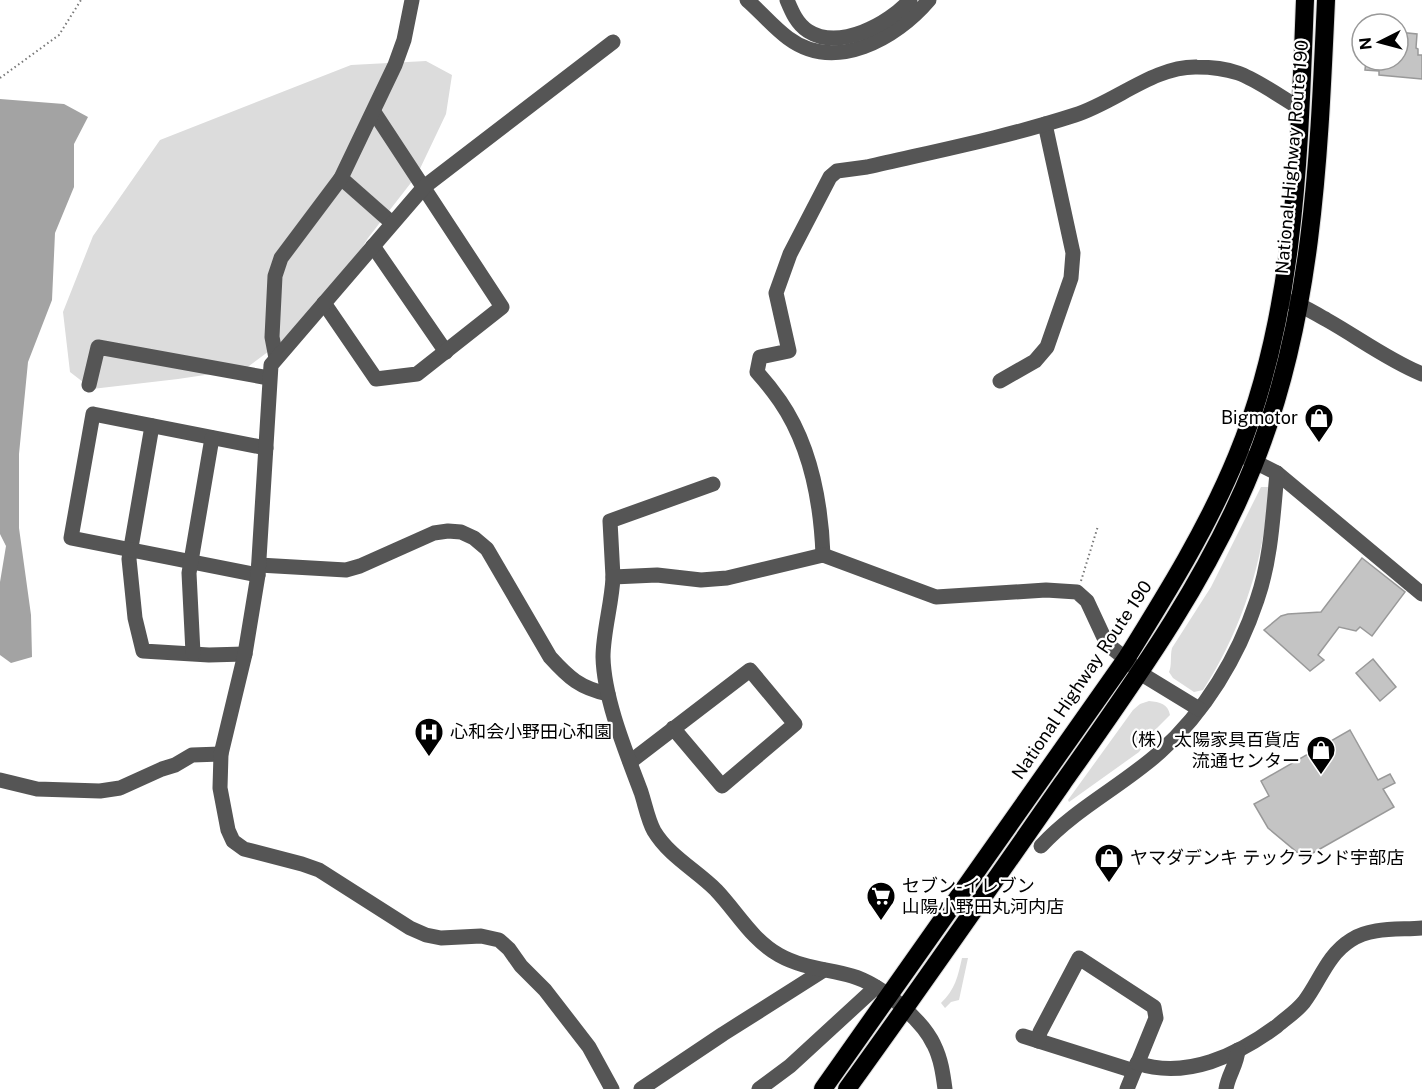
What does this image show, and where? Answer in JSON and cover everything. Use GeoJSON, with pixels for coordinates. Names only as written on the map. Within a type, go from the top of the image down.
{"type":"FeatureCollection","features":[{"type":"Feature","properties":{"kind":"highway","name":"National Highway Route 190"},"geometry":{"type":"LineString","coordinates":[[823,1089],[882,992],[1126,658],[1215,507],[1238,453],[1268,357],[1280,299],[1295,191],[1305,0]]}},
{"type":"Feature","properties":{"kind":"highway","name":"National Highway Route 190"},"geometry":{"type":"LineString","coordinates":[[847,1089],[1140,673],[1187,598],[1230,519],[1255,462],[1283,374],[1299,304],[1313,205],[1326,0]]}},
{"type":"Feature","properties":{"kind":"street"},"geometry":{"type":"LineString","coordinates":[[276,358],[272,337],[274,276],[281,258],[341,178],[374,112],[404,40],[412,0]]}},
{"type":"Feature","properties":{"kind":"street"},"geometry":{"type":"LineString","coordinates":[[747,0],[788,38],[805,47],[826,52],[864,48],[886,38],[929,0]]}},
{"type":"Feature","properties":{"kind":"street"},"geometry":{"type":"LineString","coordinates":[[787,0],[796,20],[808,32],[830,38],[846,37],[871,29],[881,24],[910,0]]}},
{"type":"Feature","properties":{"kind":"street"},"geometry":{"type":"LineString","coordinates":[[612,1089],[589,1047],[545,990],[499,940],[481,936],[441,938],[426,935],[410,928],[319,870],[244,849],[233,841],[228,830],[221,804],[219,773],[221,754],[245,654],[259,570],[271,365],[424,187],[613,42]]}},
{"type":"Feature","properties":{"kind":"street"},"geometry":{"type":"LineString","coordinates":[[823,555],[822,524],[816,488],[808,461],[781,402],[757,372],[760,357],[789,351],[776,293],[790,254],[830,177],[837,171],[867,167],[1045,124],[1100,106],[1162,73],[1196,67],[1238,73],[1301,109]]}},
{"type":"Feature","properties":{"kind":"street"},"geometry":{"type":"LineString","coordinates":[[324,303],[376,380],[417,374],[502,307],[374,112]]}},
{"type":"Feature","properties":{"kind":"street"},"geometry":{"type":"LineString","coordinates":[[1000,381],[1035,361],[1047,348],[1071,278],[1073,253],[1045,124]]}},
{"type":"Feature","properties":{"kind":"street"},"geometry":{"type":"LineString","coordinates":[[341,178],[392,224]]}},
{"type":"Feature","properties":{"kind":"street"},"geometry":{"type":"LineString","coordinates":[[373,246],[446,352]]}},
{"type":"Feature","properties":{"kind":"street"},"geometry":{"type":"LineString","coordinates":[[1280,299],[1299,304],[1400,364],[1422,374]]}},
{"type":"Feature","properties":{"kind":"street"},"geometry":{"type":"LineString","coordinates":[[89,385],[98,347],[269,378]]}},
{"type":"Feature","properties":{"kind":"street"},"geometry":{"type":"LineString","coordinates":[[266,448],[93,414],[71,538],[190,563],[259,570],[346,570],[434,533],[461,532],[474,538],[487,549],[550,657],[562,671],[575,682],[590,690],[608,693]]}},
{"type":"Feature","properties":{"kind":"street"},"geometry":{"type":"LineString","coordinates":[[152,426],[129,559],[135,618],[143,651],[245,654]]}},
{"type":"Feature","properties":{"kind":"street"},"geometry":{"type":"LineString","coordinates":[[193,653],[190,563],[212,438]]}},
{"type":"Feature","properties":{"kind":"street"},"geometry":{"type":"LineString","coordinates":[[1238,453],[1277,474],[1422,594]]}},
{"type":"Feature","properties":{"kind":"street"},"geometry":{"type":"LineString","coordinates":[[1041,846],[1072,817],[1160,752],[1199,709],[1222,678],[1258,599],[1270,541],[1277,474]]}},
{"type":"Feature","properties":{"kind":"street"},"geometry":{"type":"LineString","coordinates":[[713,484],[610,521],[614,577],[603,654],[604,678],[654,830],[680,861],[703,877],[755,938],[778,955],[801,966],[854,976],[882,992],[904,1009],[934,1044],[945,1089]]}},
{"type":"Feature","properties":{"kind":"street"},"geometry":{"type":"LineString","coordinates":[[614,577],[657,575],[701,580],[727,578],[823,555],[936,597],[1046,590],[1077,592],[1087,601],[1107,644],[1126,658],[1140,673],[1199,709]]}},
{"type":"Feature","properties":{"kind":"street"},"geometry":{"type":"LineString","coordinates":[[630,762],[673,728],[750,670],[795,724],[722,786],[673,728]]}},
{"type":"Feature","properties":{"kind":"street"},"geometry":{"type":"LineString","coordinates":[[0,780],[37,789],[100,791],[120,788],[175,765],[192,755],[221,754]]}},
{"type":"Feature","properties":{"kind":"street"},"geometry":{"type":"LineString","coordinates":[[1127,1089],[1135,1067],[1156,1018],[1154,1007],[1079,958],[1040,1032],[1030,1039],[1135,1067],[1165,1069],[1196,1067],[1253,1043],[1294,1013],[1305,1001],[1325,966],[1338,950],[1350,941],[1375,931],[1422,928]]}},
{"type":"Feature","properties":{"kind":"street"},"geometry":{"type":"LineString","coordinates":[[641,1089],[824,970]]}},
{"type":"Feature","properties":{"kind":"street"},"geometry":{"type":"LineString","coordinates":[[759,1089],[882,992]]}},
{"type":"Feature","properties":{"kind":"street"},"geometry":{"type":"LineString","coordinates":[[1226,1089],[1238,1060],[1239,1050]]}},
{"type":"Feature","properties":{"kind":"path"},"geometry":{"type":"LineString","coordinates":[[0,78],[59,35],[81,0]]}},
{"type":"Feature","properties":{"kind":"path"},"geometry":{"type":"LineString","coordinates":[[1077,592],[1098,526]]}},
{"type":"Feature","properties":{"kind":"shaded area"},"geometry":{"type":"Polygon","coordinates":[[[426,61],[452,75],[446,114],[417,175],[368,238],[324,310],[245,369],[92,389],[70,372],[63,312],[93,236],[160,140],[351,65],[426,61]]]}},
{"type":"Feature","properties":{"kind":"shaded area"},"geometry":{"type":"Polygon","coordinates":[[[0,99],[64,104],[88,117],[74,144],[74,187],[55,233],[52,300],[28,362],[19,454],[19,528],[31,615],[32,657],[11,663],[0,655],[0,582],[6,546],[0,534],[0,99]]]}},
{"type":"Feature","properties":{"kind":"shaded area"},"geometry":{"type":"Polygon","coordinates":[[[1261,487],[1268,487],[1266,513],[1263,539],[1249,593],[1229,644],[1216,668],[1203,690],[1194,692],[1173,678],[1169,672],[1172,648],[1211,587],[1261,487]]]}},
{"type":"Feature","properties":{"kind":"shaded area"},"geometry":{"type":"Polygon","coordinates":[[[1149,701],[1163,704],[1170,715],[1153,732],[1139,752],[1069,802],[1068,800],[1133,710],[1149,701]]]}},
{"type":"Feature","properties":{"kind":"shaded area"},"geometry":{"type":"Polygon","coordinates":[[[962,958],[968,958],[959,1000],[951,1002],[945,1008],[941,1003],[953,988],[962,958]]]}},
{"type":"Feature","properties":{"kind":"building"},"geometry":{"type":"Polygon","coordinates":[[[1410,33],[1417,34],[1416,48],[1418,55],[1422,55],[1422,79],[1379,75],[1379,72],[1410,72],[1410,33]]]}},
{"type":"Feature","properties":{"kind":"building"},"geometry":{"type":"Polygon","coordinates":[[[1362,558],[1405,592],[1372,636],[1360,627],[1356,631],[1339,627],[1318,655],[1324,660],[1310,671],[1264,630],[1281,616],[1321,612],[1362,558]]]}},
{"type":"Feature","properties":{"kind":"building"},"geometry":{"type":"Polygon","coordinates":[[[1373,659],[1396,687],[1380,701],[1356,673],[1373,659]]]}},
{"type":"Feature","properties":{"kind":"building"},"geometry":{"type":"Polygon","coordinates":[[[1350,730],[1378,780],[1390,774],[1395,783],[1383,789],[1394,807],[1304,858],[1268,828],[1254,804],[1269,796],[1261,781],[1350,730]]]}},
{"type":"Feature","properties":{"kind":"place","name":"Bigmotor"},"geometry":{"type":"Point","coordinates":[1319,444]}},
{"type":"Feature","properties":{"kind":"place","name":"心和会小野田心和園"},"geometry":{"type":"Point","coordinates":[429,758]}},
{"type":"Feature","properties":{"kind":"place","name":"（株）太陽家具百貨店 流通センター"},"geometry":{"type":"Point","coordinates":[1321,776]}},
{"type":"Feature","properties":{"kind":"place","name":"ヤマダデンキ テックランド宇部店"},"geometry":{"type":"Point","coordinates":[1109,884]}},
{"type":"Feature","properties":{"kind":"place","name":"セブン-イレブン 山陽小野田丸河内店"},"geometry":{"type":"Point","coordinates":[881,922]}}]}
